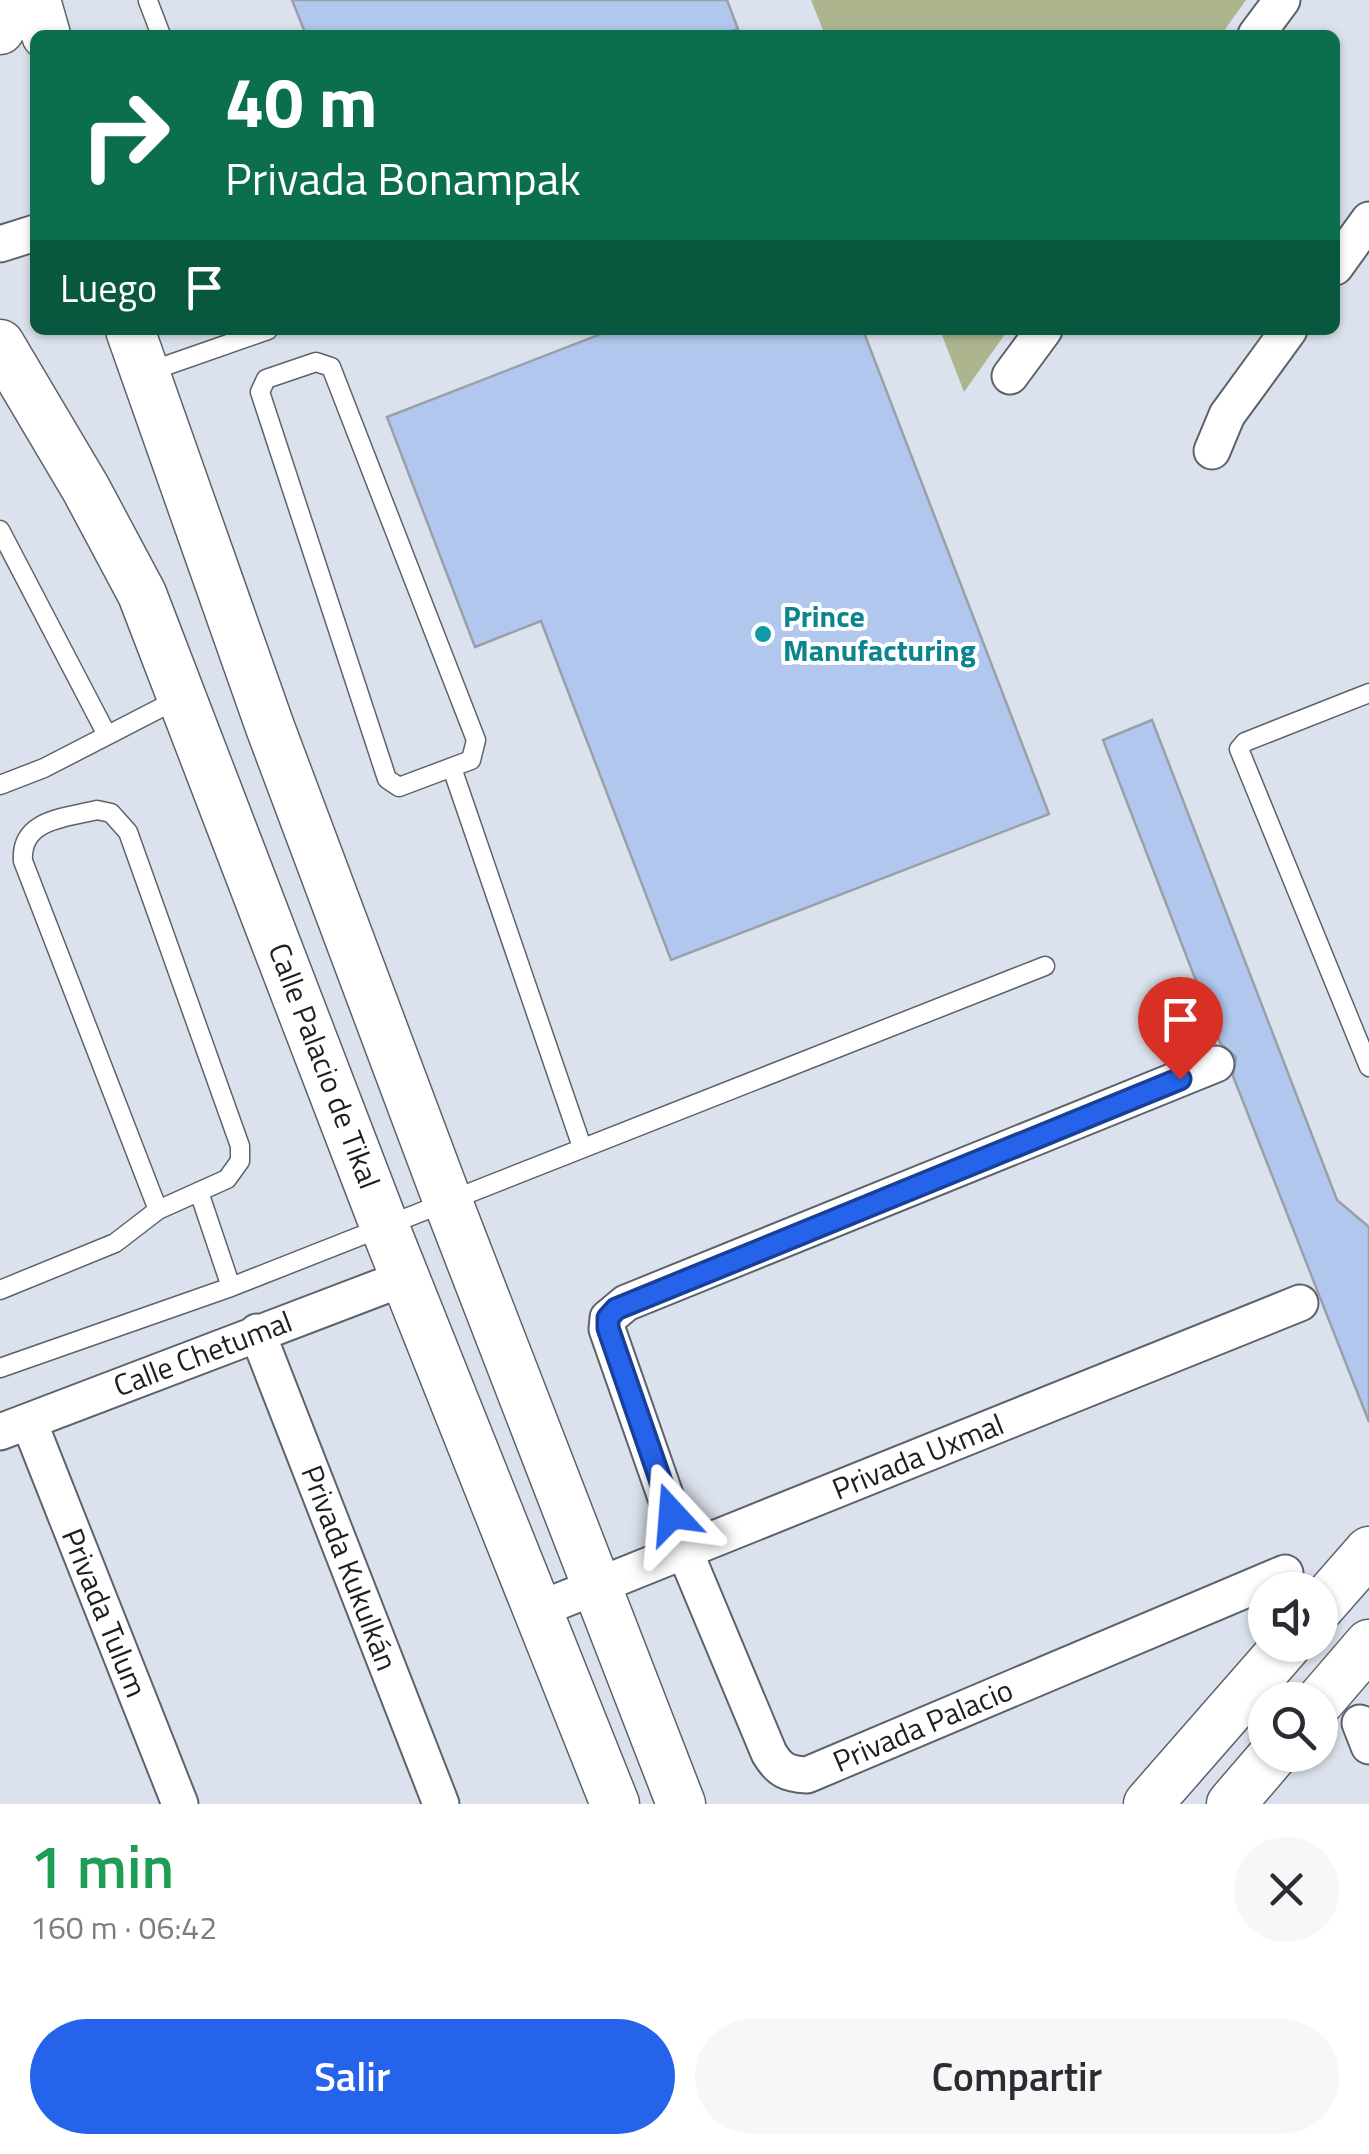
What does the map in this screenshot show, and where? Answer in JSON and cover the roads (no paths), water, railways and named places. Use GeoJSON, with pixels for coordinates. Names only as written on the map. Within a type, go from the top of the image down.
{"type":"FeatureCollection","features":[{"type":"Feature","properties":{"kind":"street"},"geometry":{"type":"LineString","coordinates":[[0,30],[18,0]]}},
{"type":"Feature","properties":{"kind":"street"},"geometry":{"type":"LineString","coordinates":[[36,0],[45,30]]}},
{"type":"Feature","properties":{"kind":"street"},"geometry":{"type":"LineString","coordinates":[[1260,30],[1282,0]]}},
{"type":"Feature","properties":{"kind":"street"},"geometry":{"type":"LineString","coordinates":[[1340,260],[1369,220]]}},
{"type":"Feature","properties":{"kind":"street"},"geometry":{"type":"LineString","coordinates":[[0,244],[30,235]]}},
{"type":"Feature","properties":{"kind":"street"},"geometry":{"type":"LineString","coordinates":[[1010,376],[1040,335]]}},
{"type":"Feature","properties":{"kind":"street"},"geometry":{"type":"LineString","coordinates":[[1212,451],[1227,414],[1285,335]]}},
{"type":"Feature","properties":{"kind":"street","name":"Calle Palacio de Tikal"},"geometry":{"type":"LineString","coordinates":[[0,344],[77,473],[142,594],[384,1225],[615,1804]]}},
{"type":"Feature","properties":{"kind":"street"},"geometry":{"type":"LineString","coordinates":[[138,352],[270,727],[448,1202],[681,1804]]}},
{"type":"Feature","properties":{"kind":"street","name":"Privada Palacio"},"geometry":{"type":"LineString","coordinates":[[1216,1064],[616,1309],[608,1318],[608,1328],[685,1552],[769,1753],[778,1768],[792,1774],[807,1775],[1248,1589]]}},
{"type":"Feature","properties":{"kind":"street","name":"Calle Chetumal"},"geometry":{"type":"LineString","coordinates":[[14,1427],[408,1278]]}},
{"type":"Feature","properties":{"kind":"street","name":"Privada Uxmal"},"geometry":{"type":"LineString","coordinates":[[536,1611],[1300,1303]]}},
{"type":"Feature","properties":{"kind":"street","name":"Privada Kukulkán"},"geometry":{"type":"LineString","coordinates":[[257,1332],[442,1804]]}},
{"type":"Feature","properties":{"kind":"street","name":"Privada Tulum"},"geometry":{"type":"LineString","coordinates":[[14,1427],[180,1804]]}},
{"type":"Feature","properties":{"kind":"street"},"geometry":{"type":"LineString","coordinates":[[1338,1587],[1369,1552]]}},
{"type":"Feature","properties":{"kind":"street"},"geometry":{"type":"LineString","coordinates":[[1350,1723],[1369,1644]]}},
{"type":"Feature","properties":{"kind":"street"},"geometry":{"type":"LineString","coordinates":[[1148,1804],[1272,1662]]}},
{"type":"Feature","properties":{"kind":"street"},"geometry":{"type":"LineString","coordinates":[[1231,1804],[1258,1772]]}},
{"type":"Feature","properties":{"kind":"lane"},"geometry":{"type":"LineString","coordinates":[[148,1],[159,30]]}},
{"type":"Feature","properties":{"kind":"lane"},"geometry":{"type":"LineString","coordinates":[[138,352],[238,335]]}},
{"type":"Feature","properties":{"kind":"lane"},"geometry":{"type":"LineString","coordinates":[[316,362],[330,367],[476,740],[471,760],[452,768],[400,787],[387,779],[260,392],[266,378],[316,362]]}},
{"type":"Feature","properties":{"kind":"lane"},"geometry":{"type":"LineString","coordinates":[[0,530],[107,735]]}},
{"type":"Feature","properties":{"kind":"lane"},"geometry":{"type":"LineString","coordinates":[[1369,693],[1245,742],[1239,749],[1369,1066]]}},
{"type":"Feature","properties":{"kind":"lane"},"geometry":{"type":"LineString","coordinates":[[0,785],[44,768],[183,696]]}},
{"type":"Feature","properties":{"kind":"lane"},"geometry":{"type":"LineString","coordinates":[[452,768],[582,1147]]}},
{"type":"Feature","properties":{"kind":"lane"},"geometry":{"type":"LineString","coordinates":[[0,1290],[115,1243],[158,1210],[237,1170],[240,1146],[128,832],[111,813],[97,810],[40,824],[28,832],[22,846],[23,861],[158,1210]]}},
{"type":"Feature","properties":{"kind":"lane"},"geometry":{"type":"LineString","coordinates":[[0,1368],[230,1287],[1045,966]]}},
{"type":"Feature","properties":{"kind":"lane"},"geometry":{"type":"LineString","coordinates":[[200,1192],[230,1287]]}},
{"type":"Feature","properties":{"kind":"place","name":"Prince Manufacturing"},"geometry":{"type":"Point","coordinates":[763,634]}}]}
